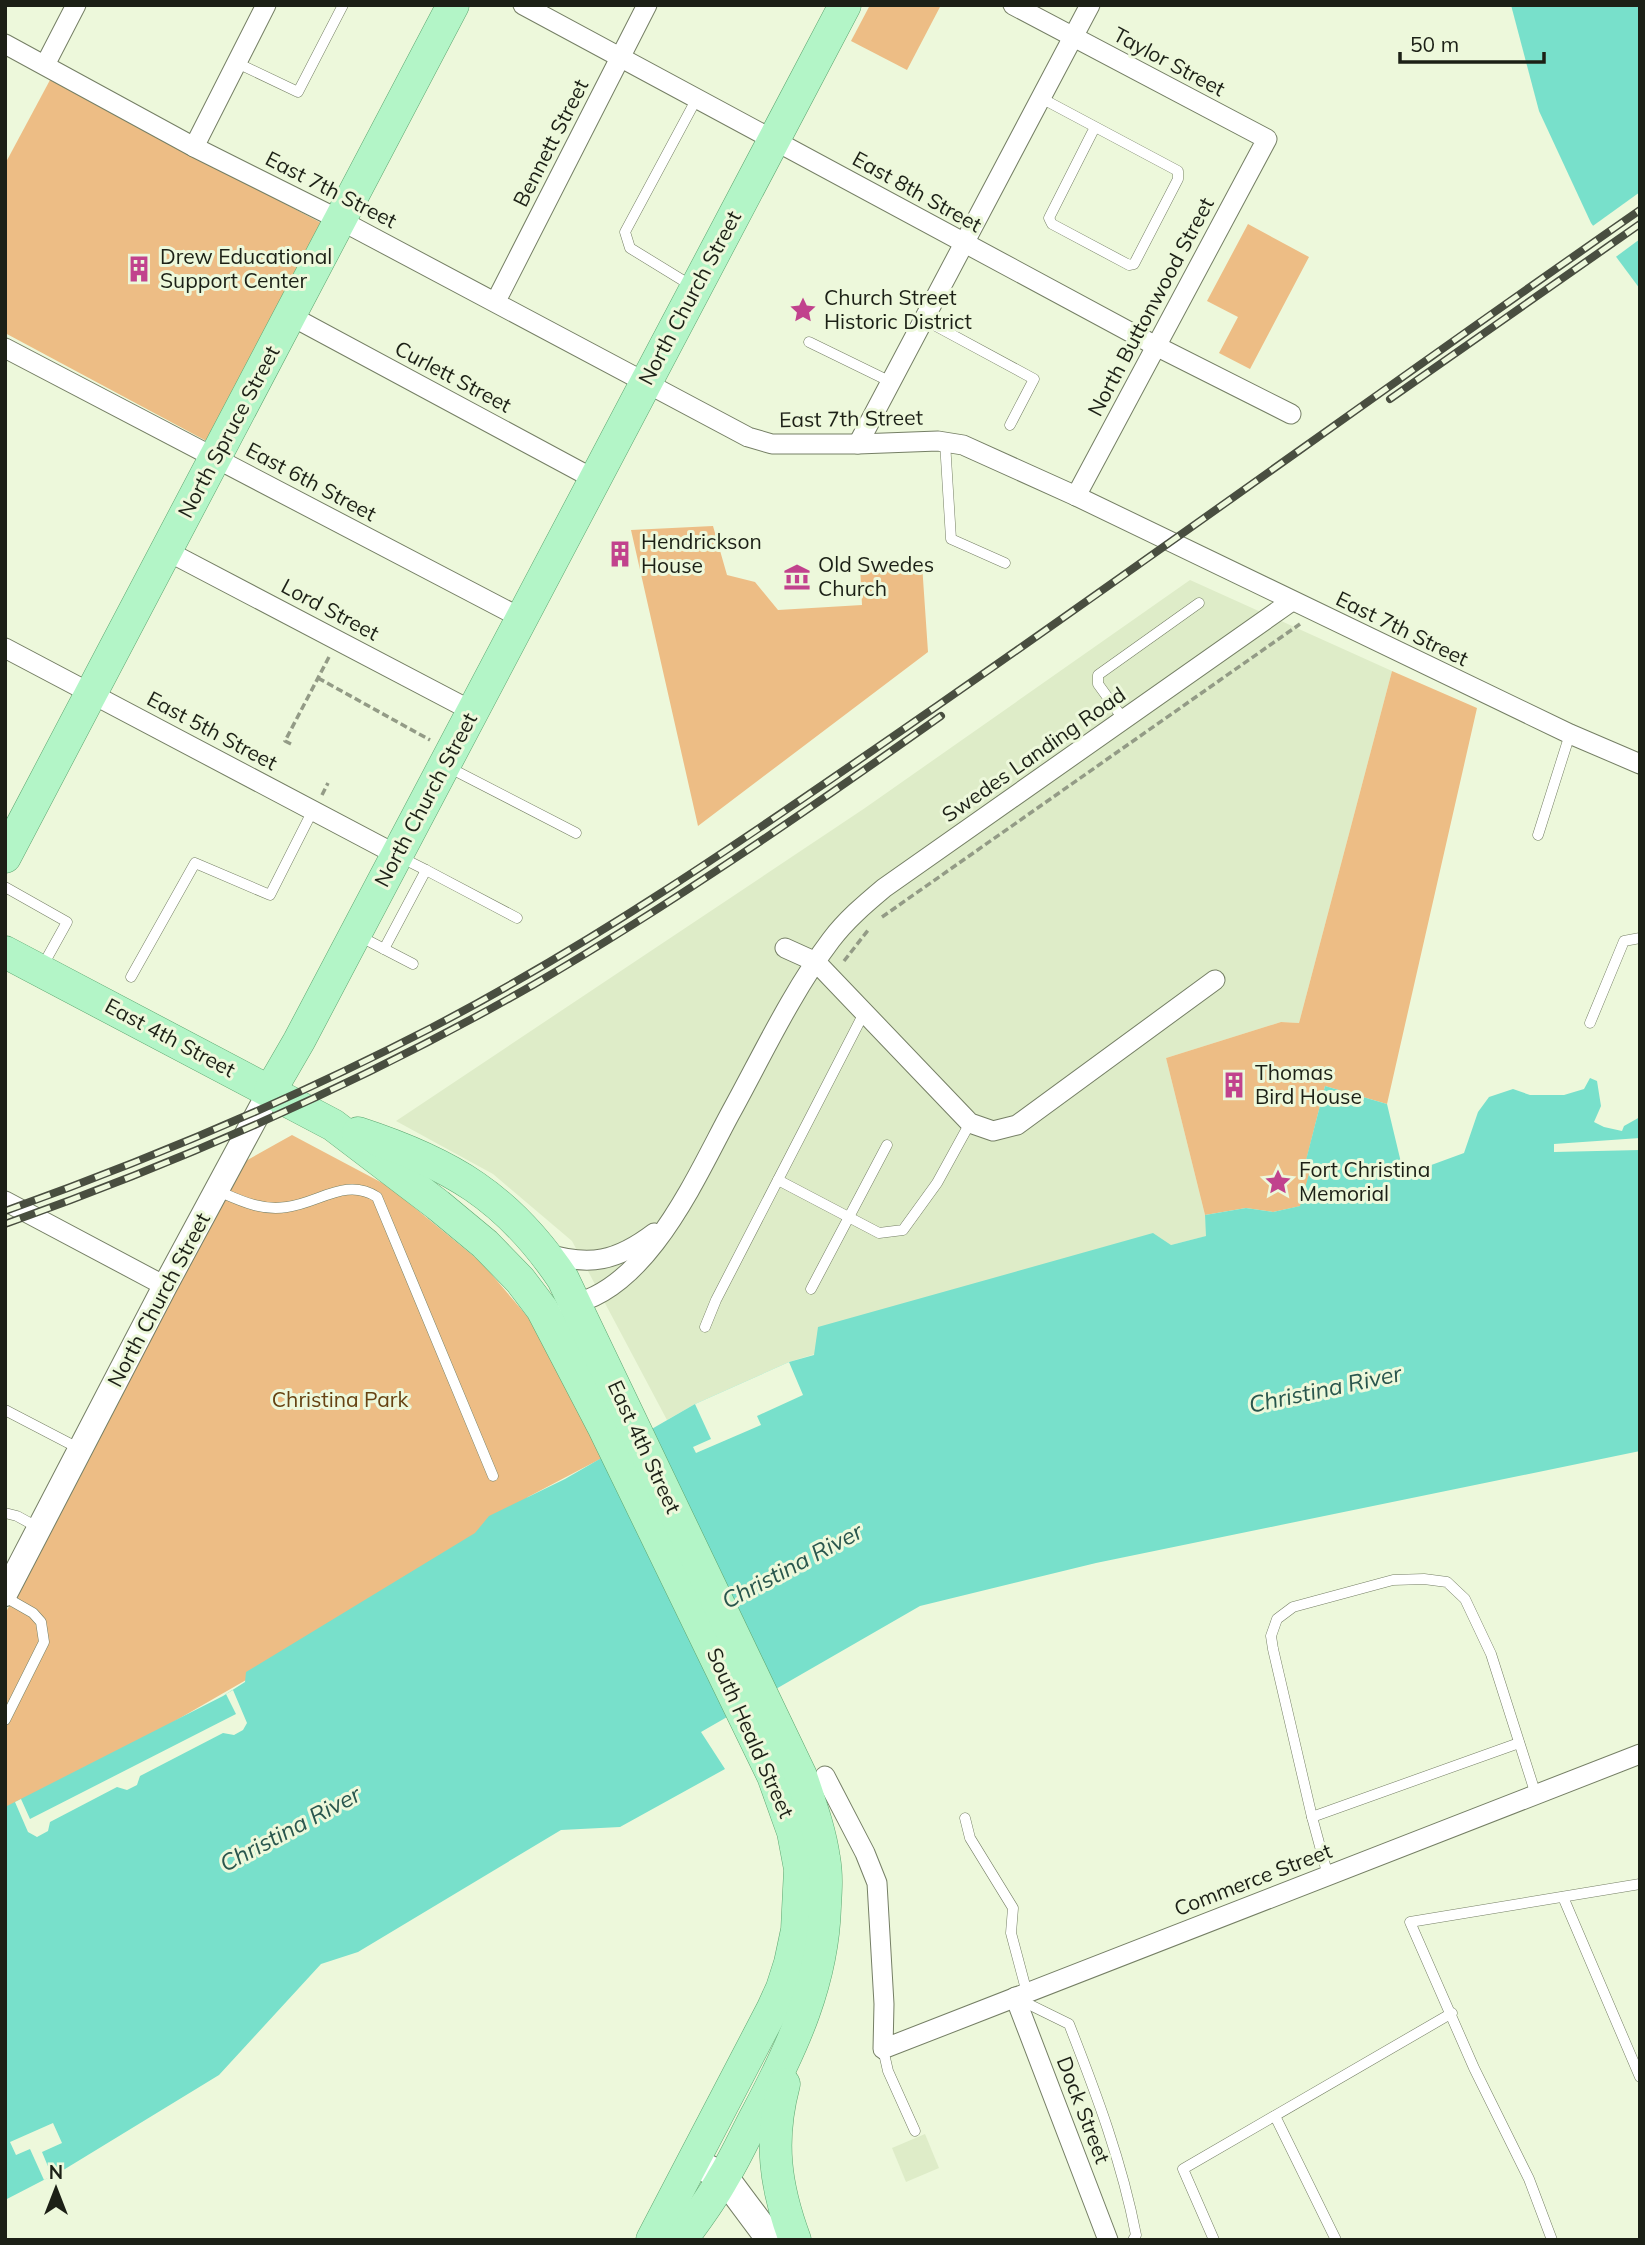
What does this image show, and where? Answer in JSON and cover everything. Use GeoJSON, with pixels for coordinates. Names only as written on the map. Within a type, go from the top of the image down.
{"type":"FeatureCollection","features":[{"type":"Feature","properties":{"kind":"main road","name":"North Spruce Street"},"geometry":{"type":"LineString","coordinates":[[5,858],[453,5]]}},
{"type":"Feature","properties":{"kind":"main road","name":"North Church Street"},"geometry":{"type":"LineString","coordinates":[[270,1091],[397,855],[439,753],[472,711],[845,5]]}},
{"type":"Feature","properties":{"kind":"main road","name":"East 4th Street"},"geometry":{"type":"LineString","coordinates":[[5,952],[333,1125],[411,1184],[485,1244],[520,1280],[542,1309],[603,1426]]}},
{"type":"Feature","properties":{"kind":"main road","name":"East 4th Street"},"geometry":{"type":"LineString","coordinates":[[333,1125],[405,1149],[480,1189],[509,1212],[545,1253],[576,1304],[761,1697],[801,1776],[813,1810],[824,1858],[813,1880]]}},
{"type":"Feature","properties":{"kind":"main road","name":"South Heald Street"},"geometry":{"type":"LineString","coordinates":[[603,1426],[773,1776],[813,1880],[824,1929],[808,2006],[797,2034],[718,2186],[681,2240]]}},
{"type":"Feature","properties":{"kind":"main road","name":"South Heald Street"},"geometry":{"type":"LineString","coordinates":[[652,2240],[782,1988],[813,1880]]}},
{"type":"Feature","properties":{"kind":"main road"},"geometry":{"type":"LineString","coordinates":[[795,2240],[776,2175],[774,2147],[777,2118],[797,2034]]}},
{"type":"Feature","properties":{"kind":"main road"},"geometry":{"type":"LineString","coordinates":[[691,2161],[771,2240]]}},
{"type":"Feature","properties":{"kind":"main road"},"geometry":{"type":"LineString","coordinates":[[718,2186],[747,2240]]}},
{"type":"Feature","properties":{"kind":"street"},"geometry":{"type":"LineString","coordinates":[[45,65],[76,5]]}},
{"type":"Feature","properties":{"kind":"street"},"geometry":{"type":"LineString","coordinates":[[194,147],[267,5]]}},
{"type":"Feature","properties":{"kind":"street","name":"East 8th Street"},"geometry":{"type":"LineString","coordinates":[[523,5],[1156,346],[1291,414]]}},
{"type":"Feature","properties":{"kind":"street","name":"Bennett Street"},"geometry":{"type":"LineString","coordinates":[[496,301],[647,5]]}},
{"type":"Feature","properties":{"kind":"street","name":"Taylor Street"},"geometry":{"type":"LineString","coordinates":[[1013,5],[1267,139]]}},
{"type":"Feature","properties":{"kind":"street"},"geometry":{"type":"LineString","coordinates":[[858,444],[1090,5]]}},
{"type":"Feature","properties":{"kind":"street","name":"East 7th Street"},"geometry":{"type":"LineString","coordinates":[[5,44],[194,147],[496,301],[760,442],[858,444],[945,441],[963,445],[1076,496],[1570,734],[1640,764]]}},
{"type":"Feature","properties":{"kind":"street","name":"North Buttonwood Street"},"geometry":{"type":"LineString","coordinates":[[1076,496],[1267,139]]}},
{"type":"Feature","properties":{"kind":"street","name":"Curlett Street"},"geometry":{"type":"LineString","coordinates":[[291,316],[594,479]]}},
{"type":"Feature","properties":{"kind":"street","name":"East 6th Street"},"geometry":{"type":"LineString","coordinates":[[5,348],[521,618]]}},
{"type":"Feature","properties":{"kind":"street","name":"Lord Street"},"geometry":{"type":"LineString","coordinates":[[167,551],[472,711]]}},
{"type":"Feature","properties":{"kind":"street","name":"Swedes Landing Road"},"geometry":{"type":"LineString","coordinates":[[542,1309],[592,1299],[639,1262],[674,1218],[793,998],[831,939],[853,915],[884,888],[1292,601]]}},
{"type":"Feature","properties":{"kind":"street","name":"East 5th Street"},"geometry":{"type":"LineString","coordinates":[[5,648],[316,805],[397,855]]}},
{"type":"Feature","properties":{"kind":"street"},"geometry":{"type":"LineString","coordinates":[[786,948],[816,962],[970,1123],[993,1131],[1017,1125],[1215,980]]}},
{"type":"Feature","properties":{"kind":"street","name":"North Church Street"},"geometry":{"type":"LineString","coordinates":[[5,1595],[165,1286],[270,1091]]}},
{"type":"Feature","properties":{"kind":"street"},"geometry":{"type":"LineString","coordinates":[[5,1201],[165,1286]]}},
{"type":"Feature","properties":{"kind":"street","name":"Swedes Landing Road"},"geometry":{"type":"LineString","coordinates":[[545,1253],[574,1260],[612,1257],[639,1244],[674,1218]]}},
{"type":"Feature","properties":{"kind":"street","name":"Commerce Street"},"geometry":{"type":"LineString","coordinates":[[883,2049],[1640,1754]]}},
{"type":"Feature","properties":{"kind":"street"},"geometry":{"type":"LineString","coordinates":[[825,1776],[865,1853],[877,1883],[884,2004],[883,2049]]}},
{"type":"Feature","properties":{"kind":"street","name":"Dock Street"},"geometry":{"type":"LineString","coordinates":[[1021,1995],[1108,2240]]}},
{"type":"Feature","properties":{"kind":"lane"},"geometry":{"type":"LineString","coordinates":[[237,63],[298,92],[343,5]]}},
{"type":"Feature","properties":{"kind":"lane"},"geometry":{"type":"LineString","coordinates":[[696,288],[630,248],[625,232],[697,98]]}},
{"type":"Feature","properties":{"kind":"lane"},"geometry":{"type":"LineString","coordinates":[[1041,98],[1095,127],[1178,172],[1178,179],[1134,264],[1129,265],[1052,224],[1049,218],[1095,127]]}},
{"type":"Feature","properties":{"kind":"lane"},"geometry":{"type":"LineString","coordinates":[[923,319],[1034,379],[1010,425]]}},
{"type":"Feature","properties":{"kind":"lane"},"geometry":{"type":"LineString","coordinates":[[809,342],[891,382]]}},
{"type":"Feature","properties":{"kind":"lane"},"geometry":{"type":"LineString","coordinates":[[945,441],[951,539],[1005,564]]}},
{"type":"Feature","properties":{"kind":"lane"},"geometry":{"type":"LineString","coordinates":[[1124,720],[1098,684],[1098,675],[1199,603]]}},
{"type":"Feature","properties":{"kind":"lane"},"geometry":{"type":"LineString","coordinates":[[1538,835],[1570,734]]}},
{"type":"Feature","properties":{"kind":"lane"},"geometry":{"type":"LineString","coordinates":[[439,753],[576,833]]}},
{"type":"Feature","properties":{"kind":"lane"},"geometry":{"type":"LineString","coordinates":[[131,977],[195,863],[270,895],[316,805]]}},
{"type":"Feature","properties":{"kind":"lane"},"geometry":{"type":"LineString","coordinates":[[397,855],[517,918]]}},
{"type":"Feature","properties":{"kind":"lane"},"geometry":{"type":"LineString","coordinates":[[384,949],[426,870]]}},
{"type":"Feature","properties":{"kind":"lane"},"geometry":{"type":"LineString","coordinates":[[5,887],[67,922],[40,970]]}},
{"type":"Feature","properties":{"kind":"lane"},"geometry":{"type":"LineString","coordinates":[[355,934],[413,964]]}},
{"type":"Feature","properties":{"kind":"lane"},"geometry":{"type":"LineString","coordinates":[[1590,1023],[1624,941],[1640,939]]}},
{"type":"Feature","properties":{"kind":"lane"},"geometry":{"type":"LineString","coordinates":[[705,1327],[716,1300],[864,1013]]}},
{"type":"Feature","properties":{"kind":"lane"},"geometry":{"type":"LineString","coordinates":[[778,1180],[879,1233],[903,1230],[937,1182],[970,1123]]}},
{"type":"Feature","properties":{"kind":"lane"},"geometry":{"type":"LineString","coordinates":[[811,1289],[887,1145]]}},
{"type":"Feature","properties":{"kind":"lane"},"geometry":{"type":"LineString","coordinates":[[218,1191],[250,1206],[260,1207],[287,1207],[346,1189],[359,1189],[377,1198],[494,1476]]}},
{"type":"Feature","properties":{"kind":"lane"},"geometry":{"type":"LineString","coordinates":[[5,1410],[80,1449]]}},
{"type":"Feature","properties":{"kind":"lane"},"geometry":{"type":"LineString","coordinates":[[5,1513],[18,1516],[39,1528]]}},
{"type":"Feature","properties":{"kind":"lane"},"geometry":{"type":"LineString","coordinates":[[1328,1875],[1312,1817],[1271,1636],[1277,1619],[1293,1607],[1393,1580],[1424,1579],[1447,1583],[1465,1599],[1480,1627],[1536,1795]]}},
{"type":"Feature","properties":{"kind":"lane"},"geometry":{"type":"LineString","coordinates":[[5,1595],[33,1613],[41,1622],[44,1642],[5,1720]]}},
{"type":"Feature","properties":{"kind":"lane"},"geometry":{"type":"LineString","coordinates":[[1312,1817],[1519,1743]]}},
{"type":"Feature","properties":{"kind":"lane"},"geometry":{"type":"LineString","coordinates":[[965,1818],[970,1838],[1013,1908],[1011,1933],[1021,1995],[1069,2024],[1104,2114],[1128,2191],[1136,2235],[1133,2240]]}},
{"type":"Feature","properties":{"kind":"lane"},"geometry":{"type":"LineString","coordinates":[[1552,2240],[1529,2179],[1474,2068],[1410,1922],[1640,1884]]}},
{"type":"Feature","properties":{"kind":"lane"},"geometry":{"type":"LineString","coordinates":[[1563,1897],[1640,2077]]}},
{"type":"Feature","properties":{"kind":"lane"},"geometry":{"type":"LineString","coordinates":[[1214,2240],[1183,2169],[1452,2013]]}},
{"type":"Feature","properties":{"kind":"lane"},"geometry":{"type":"LineString","coordinates":[[883,2049],[888,2071],[915,2131]]}},
{"type":"Feature","properties":{"kind":"lane"},"geometry":{"type":"LineString","coordinates":[[1275,2116],[1336,2240]]}},
{"type":"Feature","properties":{"kind":"path"},"geometry":{"type":"LineString","coordinates":[[844,961],[873,923],[1301,623]]}},
{"type":"Feature","properties":{"kind":"path"},"geometry":{"type":"LineString","coordinates":[[291,744],[285,741],[333,649]]}},
{"type":"Feature","properties":{"kind":"path"},"geometry":{"type":"LineString","coordinates":[[318,678],[439,753]]}},
{"type":"Feature","properties":{"kind":"path"},"geometry":{"type":"LineString","coordinates":[[316,805],[328,783]]}},
{"type":"Feature","properties":{"kind":"shaded area"},"geometry":{"type":"Polygon","coordinates":[[[1190,580],[1392,671],[1299,1023],[1281,1022],[1166,1058],[1205,1215],[1207,1236],[789,1362],[695,1404],[667,1420],[572,1241],[493,1174],[396,1121],[865,808],[1190,580]]]}},
{"type":"Feature","properties":{"kind":"shaded area"},"geometry":{"type":"Polygon","coordinates":[[[925,2134],[939,2168],[906,2182],[892,2148],[925,2134]]]}},
{"type":"Feature","properties":{"kind":"green space"},"geometry":{"type":"Polygon","coordinates":[[[870,5],[941,5],[907,70],[851,41],[870,5]]]}},
{"type":"Feature","properties":{"kind":"green space","name":"Drew Educational Support Center"},"geometry":{"type":"Polygon","coordinates":[[[50,80],[327,226],[212,444],[5,333],[5,164],[50,80]]]}},
{"type":"Feature","properties":{"kind":"green space"},"geometry":{"type":"Polygon","coordinates":[[[1248,224],[1309,257],[1250,369],[1219,353],[1238,317],[1207,301],[1248,224]]]}},
{"type":"Feature","properties":{"kind":"green space"},"geometry":{"type":"Polygon","coordinates":[[[713,526],[727,575],[755,582],[778,610],[862,605],[860,566],[922,564],[928,652],[698,826],[631,530],[713,526]]]}},
{"type":"Feature","properties":{"kind":"green space"},"geometry":{"type":"Polygon","coordinates":[[[1392,671],[1477,708],[1387,1104],[1325,1086],[1306,1161],[1312,1163],[1301,1206],[1273,1212],[1246,1208],[1205,1215],[1166,1058],[1281,1022],[1299,1023],[1392,671]]]}},
{"type":"Feature","properties":{"kind":"green space","name":"Christina Park"},"geometry":{"type":"Polygon","coordinates":[[[292,1135],[388,1186],[482,1263],[549,1342],[604,1457],[528,1497],[477,1547],[5,1819],[5,1614],[242,1163],[292,1135]]]}},
{"type":"Feature","properties":{"kind":"water"},"geometry":{"type":"Polygon","coordinates":[[[1511,5],[1640,5],[1640,289],[1591,223],[1539,111],[1511,5]]]}},
{"type":"Feature","properties":{"kind":"water","name":"Christina River"},"geometry":{"type":"Polygon","coordinates":[[[1590,1078],[1597,1081],[1601,1106],[1594,1122],[1622,1131],[1624,1126],[1640,1117],[1640,1451],[1096,1563],[920,1606],[701,1732],[725,1769],[620,1827],[561,1830],[358,1952],[321,1964],[219,2075],[65,2169],[5,2200],[5,1807],[223,1696],[245,1682],[246,1672],[475,1533],[489,1516],[565,1479],[695,1404],[789,1362],[814,1355],[818,1327],[1153,1233],[1171,1245],[1206,1236],[1205,1215],[1246,1208],[1273,1212],[1300,1206],[1312,1163],[1306,1160],[1325,1086],[1387,1104],[1404,1175],[1464,1153],[1478,1112],[1489,1097],[1513,1089],[1530,1095],[1564,1095],[1584,1089],[1590,1078]]]}},
{"type":"Feature","properties":{"kind":"pier"},"geometry":{"type":"Polygon","coordinates":[[[1640,192],[1640,239],[1613,259],[1590,228],[1640,192]]]}},
{"type":"Feature","properties":{"kind":"pier"},"geometry":{"type":"Polygon","coordinates":[[[1640,1138],[1640,1150],[1554,1152],[1554,1144],[1640,1138]]]}},
{"type":"Feature","properties":{"kind":"pier"},"geometry":{"type":"Polygon","coordinates":[[[789,1362],[803,1395],[757,1416],[761,1425],[696,1453],[693,1447],[711,1439],[695,1404],[789,1362]]]}},
{"type":"Feature","properties":{"kind":"pier"},"geometry":{"type":"Polygon","coordinates":[[[233,1690],[247,1723],[243,1730],[234,1735],[223,1733],[140,1776],[137,1785],[127,1790],[117,1787],[50,1822],[48,1831],[37,1837],[28,1832],[15,1802],[21,1799],[30,1819],[236,1714],[226,1694],[233,1690]]]}},
{"type":"Feature","properties":{"kind":"pier"},"geometry":{"type":"Polygon","coordinates":[[[53,2123],[62,2143],[42,2152],[52,2176],[44,2180],[30,2149],[16,2155],[10,2142],[53,2123]]]}},
{"type":"Feature","properties":{"kind":"railway"},"geometry":{"type":"LineString","coordinates":[[5,1211],[168,1149],[327,1079],[497,992],[626,915],[875,749],[1640,210]]}},
{"type":"Feature","properties":{"kind":"railway"},"geometry":{"type":"LineString","coordinates":[[1390,399],[1640,224]]}},
{"type":"Feature","properties":{"kind":"railway"},"geometry":{"type":"LineString","coordinates":[[5,1224],[141,1173],[275,1116],[470,1020],[586,954],[689,889],[941,716]]}},
{"type":"Feature","properties":{"kind":"place","name":"Drew Educational Support Center"},"geometry":{"type":"Point","coordinates":[139,269]}},
{"type":"Feature","properties":{"kind":"place","name":"Church Street Historic District"},"geometry":{"type":"Point","coordinates":[803,310]}},
{"type":"Feature","properties":{"kind":"place","name":"Hendrickson House"},"geometry":{"type":"Point","coordinates":[620,554]}},
{"type":"Feature","properties":{"kind":"place","name":"Old Swedes Church"},"geometry":{"type":"Point","coordinates":[797,577]}},
{"type":"Feature","properties":{"kind":"place","name":"Thomas Bird House"},"geometry":{"type":"Point","coordinates":[1234,1085]}},
{"type":"Feature","properties":{"kind":"place","name":"Fort Christina Memorial"},"geometry":{"type":"Point","coordinates":[1278,1182]}}]}
